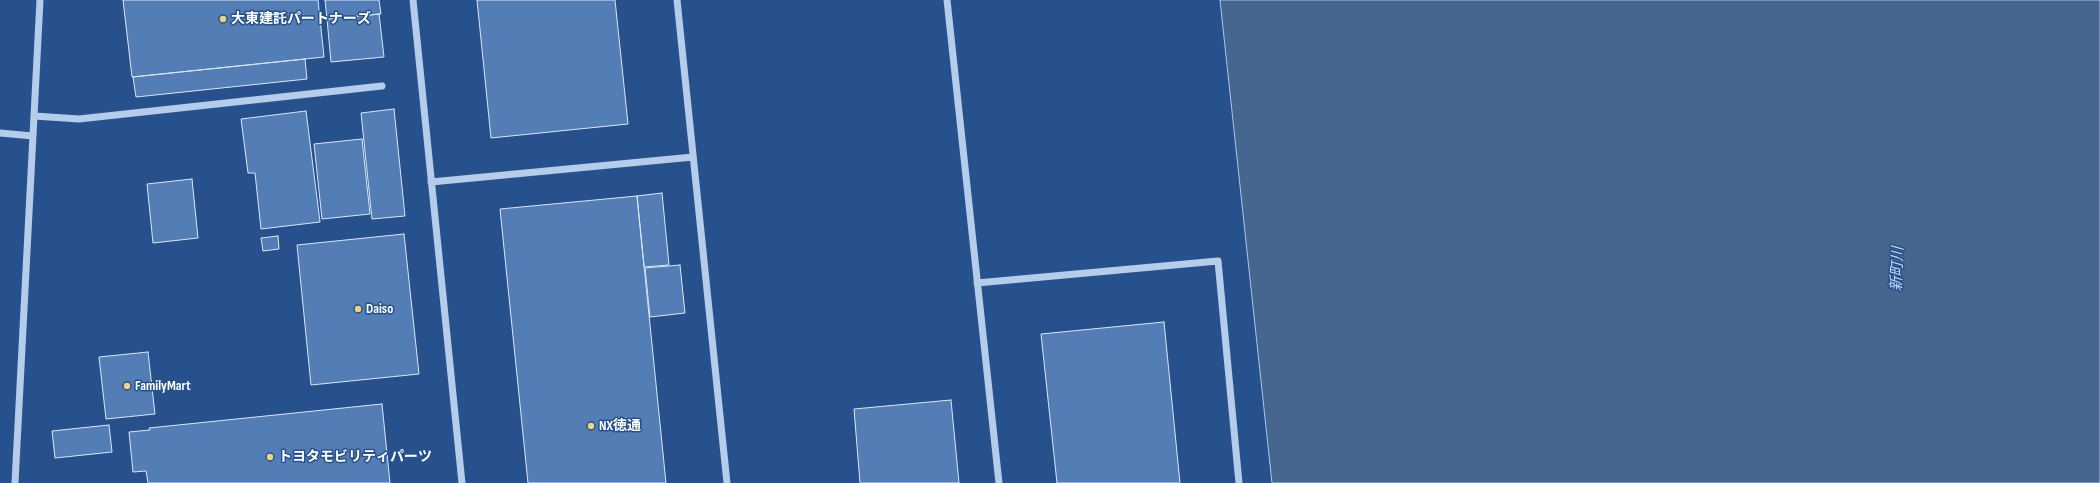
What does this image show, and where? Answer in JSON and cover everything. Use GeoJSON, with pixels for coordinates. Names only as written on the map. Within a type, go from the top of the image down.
{"type":"FeatureCollection","features":[{"type":"Feature","properties":{"kind":"street"},"geometry":{"type":"LineString","coordinates":[[15,483],[40,0]]}},
{"type":"Feature","properties":{"kind":"street"},"geometry":{"type":"LineString","coordinates":[[413,0],[462,483]]}},
{"type":"Feature","properties":{"kind":"street"},"geometry":{"type":"LineString","coordinates":[[677,0],[727,483]]}},
{"type":"Feature","properties":{"kind":"street"},"geometry":{"type":"LineString","coordinates":[[948,0],[999,483]]}},
{"type":"Feature","properties":{"kind":"street"},"geometry":{"type":"LineString","coordinates":[[34,116],[79,119],[382,86]]}},
{"type":"Feature","properties":{"kind":"street"},"geometry":{"type":"LineString","coordinates":[[0,133],[33,136]]}},
{"type":"Feature","properties":{"kind":"street"},"geometry":{"type":"LineString","coordinates":[[431,182],[693,157]]}},
{"type":"Feature","properties":{"kind":"street"},"geometry":{"type":"LineString","coordinates":[[977,283],[1218,261],[1239,483]]}},
{"type":"Feature","properties":{"kind":"water","name":"新町川"},"geometry":{"type":"Polygon","coordinates":[[[1220,0],[2100,0],[2100,483],[1272,483],[1220,0]]]}},
{"type":"Feature","properties":{"kind":"building"},"geometry":{"type":"Polygon","coordinates":[[[123,0],[318,0],[324,57],[132,77],[123,0]]]}},
{"type":"Feature","properties":{"kind":"building"},"geometry":{"type":"Polygon","coordinates":[[[325,0],[379,0],[381,14],[327,19],[325,0]]]}},
{"type":"Feature","properties":{"kind":"building"},"geometry":{"type":"Polygon","coordinates":[[[477,0],[615,0],[628,124],[491,138],[477,0]]]}},
{"type":"Feature","properties":{"kind":"building"},"geometry":{"type":"Polygon","coordinates":[[[379,14],[384,57],[331,62],[327,19],[379,14]]]}},
{"type":"Feature","properties":{"kind":"building"},"geometry":{"type":"Polygon","coordinates":[[[305,59],[307,79],[136,97],[133,77],[305,59]]]}},
{"type":"Feature","properties":{"kind":"building"},"geometry":{"type":"Polygon","coordinates":[[[394,109],[405,216],[372,219],[361,113],[394,109]]]}},
{"type":"Feature","properties":{"kind":"building"},"geometry":{"type":"Polygon","coordinates":[[[306,111],[320,222],[261,229],[255,173],[248,173],[241,119],[306,111]]]}},
{"type":"Feature","properties":{"kind":"building"},"geometry":{"type":"Polygon","coordinates":[[[362,139],[370,214],[322,219],[314,144],[362,139]]]}},
{"type":"Feature","properties":{"kind":"building"},"geometry":{"type":"Polygon","coordinates":[[[192,179],[198,238],[153,243],[147,184],[192,179]]]}},
{"type":"Feature","properties":{"kind":"building"},"geometry":{"type":"Polygon","coordinates":[[[662,193],[669,265],[644,267],[637,196],[662,193]]]}},
{"type":"Feature","properties":{"kind":"building"},"geometry":{"type":"Polygon","coordinates":[[[637,196],[666,483],[528,483],[500,209],[637,196]]]}},
{"type":"Feature","properties":{"kind":"building"},"geometry":{"type":"Polygon","coordinates":[[[404,234],[419,374],[311,385],[297,245],[404,234]]]}},
{"type":"Feature","properties":{"kind":"building"},"geometry":{"type":"Polygon","coordinates":[[[278,236],[279,249],[263,251],[261,238],[278,236]]]}},
{"type":"Feature","properties":{"kind":"building"},"geometry":{"type":"Polygon","coordinates":[[[680,265],[685,313],[650,317],[645,268],[680,265]]]}},
{"type":"Feature","properties":{"kind":"building"},"geometry":{"type":"Polygon","coordinates":[[[1164,322],[1180,483],[1057,483],[1041,334],[1164,322]]]}},
{"type":"Feature","properties":{"kind":"building"},"geometry":{"type":"Polygon","coordinates":[[[148,352],[155,414],[106,419],[99,357],[148,352]]]}},
{"type":"Feature","properties":{"kind":"building"},"geometry":{"type":"Polygon","coordinates":[[[951,400],[959,483],[860,483],[854,409],[951,400]]]}},
{"type":"Feature","properties":{"kind":"building"},"geometry":{"type":"Polygon","coordinates":[[[382,404],[390,483],[148,483],[146,471],[133,472],[129,432],[150,430],[149,428],[382,404]]]}},
{"type":"Feature","properties":{"kind":"building"},"geometry":{"type":"Polygon","coordinates":[[[109,425],[112,452],[55,458],[52,431],[109,425]]]}},
{"type":"Feature","properties":{"kind":"place","name":"大東建託パートナーズ"},"geometry":{"type":"Point","coordinates":[223,19]}},
{"type":"Feature","properties":{"kind":"place","name":"Daiso"},"geometry":{"type":"Point","coordinates":[358,309]}},
{"type":"Feature","properties":{"kind":"place","name":"FamilyMart"},"geometry":{"type":"Point","coordinates":[127,386]}},
{"type":"Feature","properties":{"kind":"place","name":"NX徳通"},"geometry":{"type":"Point","coordinates":[591,426]}},
{"type":"Feature","properties":{"kind":"place","name":"トヨタモビリティパーツ"},"geometry":{"type":"Point","coordinates":[270,457]}}]}
